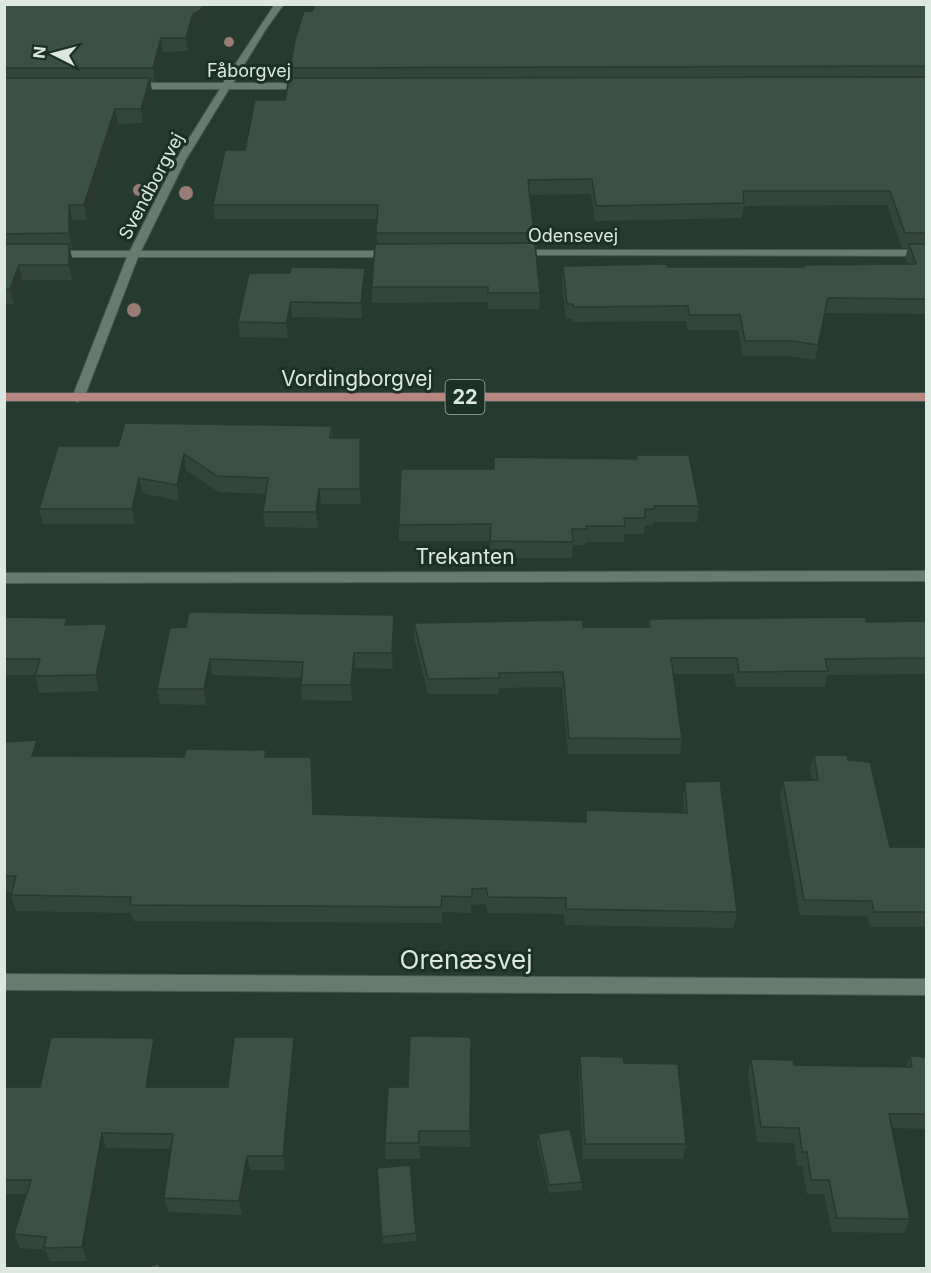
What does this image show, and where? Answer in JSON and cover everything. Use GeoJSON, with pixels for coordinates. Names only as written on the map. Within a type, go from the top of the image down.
{"type":"FeatureCollection","features":[{"type":"Feature","properties":{"kind":"main road","name":"Vordingborgvej"},"geometry":{"type":"LineString","coordinates":[[4,398],[927,397]]}},
{"type":"Feature","properties":{"kind":"street","name":"Svendborgvej"},"geometry":{"type":"LineString","coordinates":[[78,398],[134,254],[180,161],[262,28],[280,4]]}},
{"type":"Feature","properties":{"kind":"street","name":"Fåborgvej"},"geometry":{"type":"LineString","coordinates":[[121,86],[321,86]]}},
{"type":"Feature","properties":{"kind":"street","name":"Odensevej"},"geometry":{"type":"LineString","coordinates":[[501,254],[927,253]]}},
{"type":"Feature","properties":{"kind":"street"},"geometry":{"type":"LineString","coordinates":[[40,254],[406,254]]}},
{"type":"Feature","properties":{"kind":"street","name":"Trekanten"},"geometry":{"type":"LineString","coordinates":[[4,578],[927,576]]}},
{"type":"Feature","properties":{"kind":"street","name":"Orenæsvej"},"geometry":{"type":"LineString","coordinates":[[4,982],[927,987]]}},
{"type":"Feature","properties":{"kind":"building"},"geometry":{"type":"Polygon","coordinates":[[[4,4],[203,4],[201,10],[193,14],[186,38],[161,38],[153,68],[4,68],[4,4]]]}},
{"type":"Feature","properties":{"kind":"building"},"geometry":{"type":"Polygon","coordinates":[[[316,4],[927,4],[927,66],[290,68],[295,40],[304,11],[312,11],[316,4]]]}},
{"type":"Feature","properties":{"kind":"building"},"geometry":{"type":"Polygon","coordinates":[[[927,77],[927,233],[905,233],[890,191],[743,191],[744,203],[596,206],[592,179],[528,180],[534,233],[376,233],[378,205],[213,205],[225,150],[245,150],[255,100],[285,100],[289,78],[927,77]]]}},
{"type":"Feature","properties":{"kind":"building"},"geometry":{"type":"Polygon","coordinates":[[[4,78],[150,78],[141,109],[115,109],[84,205],[69,205],[69,233],[4,234],[4,78]]]}},
{"type":"Feature","properties":{"kind":"building"},"geometry":{"type":"Polygon","coordinates":[[[535,243],[540,293],[488,293],[488,287],[372,287],[375,244],[535,243]]]}},
{"type":"Feature","properties":{"kind":"building"},"geometry":{"type":"Polygon","coordinates":[[[4,244],[69,244],[69,265],[19,265],[10,289],[4,289],[4,244]]]}},
{"type":"Feature","properties":{"kind":"building"},"geometry":{"type":"Polygon","coordinates":[[[909,244],[927,244],[927,299],[828,298],[818,345],[792,341],[745,341],[740,315],[689,315],[688,306],[573,307],[573,304],[567,304],[563,266],[667,264],[668,267],[804,267],[803,265],[916,264],[909,244]]]}},
{"type":"Feature","properties":{"kind":"building"},"geometry":{"type":"Polygon","coordinates":[[[291,267],[365,268],[361,303],[291,302],[286,323],[238,322],[249,273],[290,273],[291,267]]]}},
{"type":"Feature","properties":{"kind":"building"},"geometry":{"type":"Polygon","coordinates":[[[125,423],[332,426],[330,438],[360,438],[360,489],[319,489],[316,512],[263,512],[268,478],[217,476],[184,454],[177,485],[139,478],[132,509],[39,509],[58,446],[118,446],[125,423]]]}},
{"type":"Feature","properties":{"kind":"building"},"geometry":{"type":"Polygon","coordinates":[[[636,455],[689,455],[699,506],[654,506],[654,509],[645,509],[645,518],[624,518],[625,526],[586,526],[587,529],[572,529],[573,542],[490,541],[491,524],[399,525],[401,469],[494,469],[494,457],[637,459],[636,455]]]}},
{"type":"Feature","properties":{"kind":"building"},"geometry":{"type":"Polygon","coordinates":[[[189,612],[394,615],[392,653],[354,653],[351,685],[301,685],[303,662],[210,659],[204,689],[157,689],[170,628],[186,627],[189,612]]]}},
{"type":"Feature","properties":{"kind":"building"},"geometry":{"type":"Polygon","coordinates":[[[4,617],[67,618],[65,625],[107,624],[96,675],[35,676],[40,659],[4,659],[4,617]]]}},
{"type":"Feature","properties":{"kind":"building"},"geometry":{"type":"Polygon","coordinates":[[[865,617],[866,622],[927,621],[927,658],[825,659],[828,671],[739,672],[737,658],[671,658],[682,739],[569,738],[563,672],[499,673],[499,678],[428,679],[414,623],[582,620],[583,627],[650,627],[649,619],[865,617]]]}},
{"type":"Feature","properties":{"kind":"building"},"geometry":{"type":"Polygon","coordinates":[[[37,740],[32,756],[184,757],[186,749],[266,750],[265,757],[311,757],[313,814],[586,822],[586,810],[687,813],[685,782],[720,781],[737,912],[566,909],[566,898],[488,897],[486,888],[472,889],[472,897],[442,896],[441,907],[130,905],[131,897],[11,895],[16,876],[4,876],[4,742],[37,740]]]}},
{"type":"Feature","properties":{"kind":"building"},"geometry":{"type":"Polygon","coordinates":[[[814,755],[847,755],[848,760],[870,762],[890,847],[927,847],[927,912],[874,912],[872,901],[804,900],[783,781],[818,780],[814,755]]]}},
{"type":"Feature","properties":{"kind":"building"},"geometry":{"type":"Polygon","coordinates":[[[410,1036],[471,1037],[470,1131],[419,1131],[419,1143],[385,1143],[388,1087],[408,1087],[410,1036]]]}},
{"type":"Feature","properties":{"kind":"building"},"geometry":{"type":"Polygon","coordinates":[[[51,1037],[154,1038],[146,1087],[228,1087],[234,1037],[294,1037],[283,1156],[247,1156],[239,1201],[164,1198],[173,1134],[102,1133],[82,1247],[44,1248],[46,1237],[14,1234],[31,1180],[4,1180],[4,1087],[40,1087],[51,1037]]]}},
{"type":"Feature","properties":{"kind":"building"},"geometry":{"type":"Polygon","coordinates":[[[580,1056],[623,1057],[624,1063],[678,1064],[686,1144],[585,1144],[580,1056]]]}},
{"type":"Feature","properties":{"kind":"building"},"geometry":{"type":"Polygon","coordinates":[[[910,1056],[927,1057],[927,1114],[889,1114],[910,1219],[837,1218],[829,1180],[811,1180],[807,1152],[802,1152],[799,1128],[761,1127],[751,1059],[793,1060],[794,1065],[912,1067],[910,1056]]]}},
{"type":"Feature","properties":{"kind":"building"},"geometry":{"type":"Polygon","coordinates":[[[570,1129],[582,1182],[549,1185],[538,1134],[570,1129]]]}},
{"type":"Feature","properties":{"kind":"building"},"geometry":{"type":"Polygon","coordinates":[[[410,1165],[416,1233],[382,1237],[377,1168],[410,1165]]]}},
{"type":"Feature","properties":{"kind":"building"},"geometry":{"type":"Polygon","coordinates":[[[159,1263],[160,1269],[143,1269],[159,1263]]]}}]}
